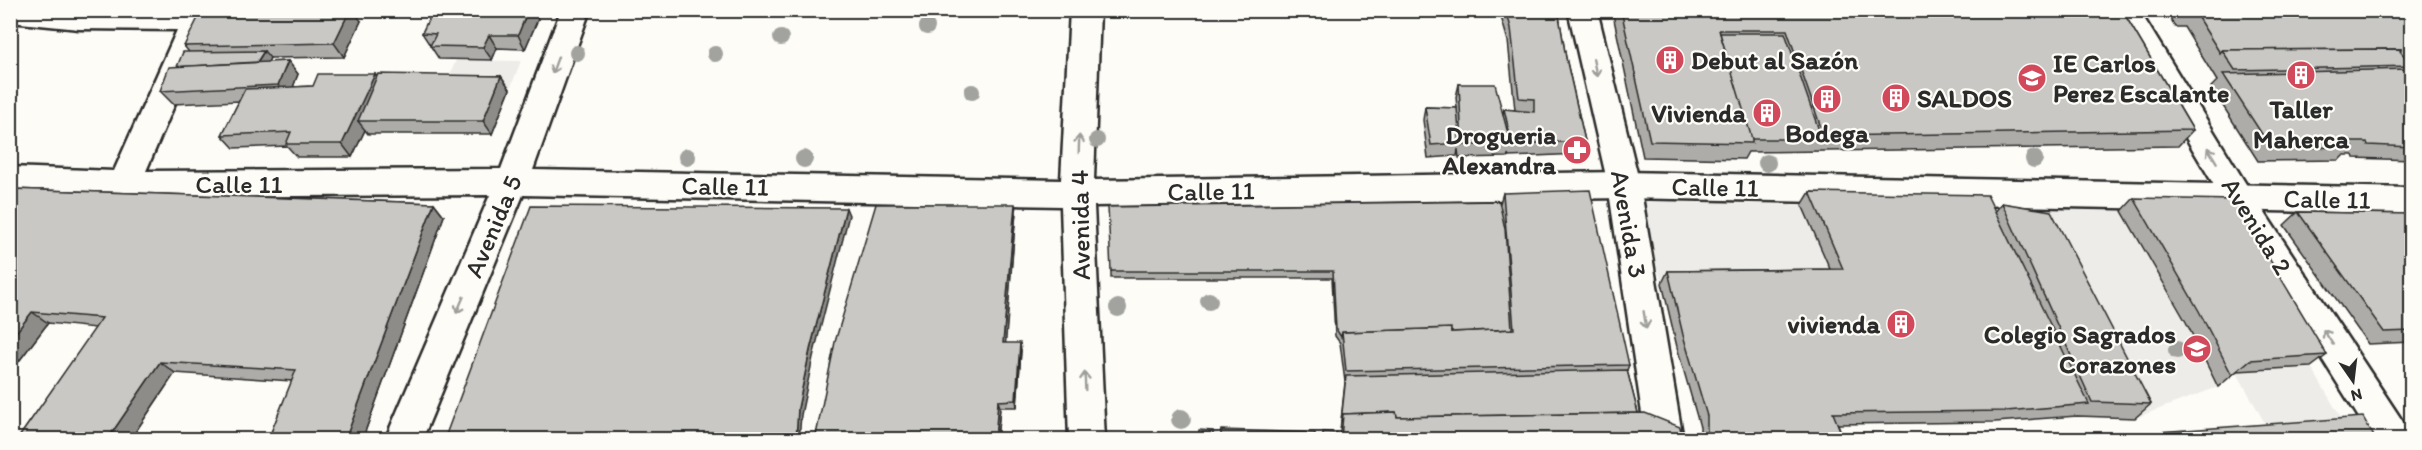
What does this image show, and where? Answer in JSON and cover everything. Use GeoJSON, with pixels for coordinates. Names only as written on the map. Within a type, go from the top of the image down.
{"type":"FeatureCollection","features":[{"type":"Feature","properties":{"kind":"street","name":"Avenida 5"},"geometry":{"type":"LineString","coordinates":[[403,440],[512,182],[576,10]]}},
{"type":"Feature","properties":{"kind":"street","name":"Avenida 4"},"geometry":{"type":"LineString","coordinates":[[1085,10],[1077,193],[1087,440]]}},
{"type":"Feature","properties":{"kind":"street","name":"Avenida 3"},"geometry":{"type":"LineString","coordinates":[[1582,10],[1624,185],[1665,440]]}},
{"type":"Feature","properties":{"kind":"street","name":"Avenida 2"},"geometry":{"type":"LineString","coordinates":[[2124,10],[2238,198],[2394,440]]}},
{"type":"Feature","properties":{"kind":"street"},"geometry":{"type":"LineString","coordinates":[[10,12],[79,18],[199,15],[124,184]]}},
{"type":"Feature","properties":{"kind":"street","name":"Calle 11"},"geometry":{"type":"LineString","coordinates":[[10,180],[124,184],[512,182],[1077,193],[1624,185],[2412,201]]}},
{"type":"Feature","properties":{"kind":"shaded area"},"geometry":{"type":"Polygon","coordinates":[[[456,60],[521,61],[510,89],[445,87],[456,60]]]}},
{"type":"Feature","properties":{"kind":"shaded area"},"geometry":{"type":"Polygon","coordinates":[[[1637,201],[1802,205],[1835,281],[1662,283],[1637,201]]]}},
{"type":"Feature","properties":{"kind":"shaded area"},"geometry":{"type":"Polygon","coordinates":[[[2029,208],[2122,211],[2186,322],[2218,387],[2135,418],[2029,208]]]}},
{"type":"Feature","properties":{"kind":"shaded area"},"geometry":{"type":"Polygon","coordinates":[[[2311,367],[2347,428],[2271,434],[2236,371],[2311,367]]]}},
{"type":"Feature","properties":{"kind":"building"},"geometry":{"type":"Polygon","coordinates":[[[202,10],[350,10],[334,43],[184,46],[202,10]]]}},
{"type":"Feature","properties":{"kind":"building"},"geometry":{"type":"Polygon","coordinates":[[[433,10],[528,10],[518,35],[489,35],[483,47],[430,46],[436,34],[422,33],[433,10]]]}},
{"type":"Feature","properties":{"kind":"building"},"geometry":{"type":"Polygon","coordinates":[[[1506,10],[1558,10],[1566,58],[1585,141],[1512,144],[1504,109],[1534,112],[1534,99],[1519,98],[1511,28],[1506,10]]]}},
{"type":"Feature","properties":{"kind":"building"},"geometry":{"type":"Polygon","coordinates":[[[1621,10],[2122,10],[2193,130],[1824,136],[1787,30],[1719,30],[1752,136],[1752,143],[1650,141],[1621,10]]]}},
{"type":"Feature","properties":{"kind":"building"},"geometry":{"type":"Polygon","coordinates":[[[2185,10],[2412,10],[2412,66],[2400,51],[2401,49],[2222,50],[2220,53],[2195,13],[2187,13],[2185,10]]]}},
{"type":"Feature","properties":{"kind":"building","name":"Vivienda"},"geometry":{"type":"Polygon","coordinates":[[[1720,33],[1785,33],[1822,139],[1752,139],[1720,33]]]}},
{"type":"Feature","properties":{"kind":"building"},"geometry":{"type":"Polygon","coordinates":[[[2401,49],[2400,51],[2412,66],[2235,70],[2222,50],[2401,49]]]}},
{"type":"Feature","properties":{"kind":"building"},"geometry":{"type":"Polygon","coordinates":[[[264,51],[257,62],[177,67],[183,52],[264,51]]]}},
{"type":"Feature","properties":{"kind":"building"},"geometry":{"type":"Polygon","coordinates":[[[288,61],[278,85],[160,91],[169,67],[288,61]]]}},
{"type":"Feature","properties":{"kind":"building"},"geometry":{"type":"Polygon","coordinates":[[[2412,67],[2412,147],[2349,142],[2353,147],[2271,148],[2223,74],[2408,69],[2412,67]]]}},
{"type":"Feature","properties":{"kind":"building"},"geometry":{"type":"Polygon","coordinates":[[[318,74],[375,74],[342,144],[286,144],[291,132],[222,135],[245,89],[313,86],[318,74]]]}},
{"type":"Feature","properties":{"kind":"building"},"geometry":{"type":"Polygon","coordinates":[[[378,74],[501,76],[483,121],[358,121],[378,74]]]}},
{"type":"Feature","properties":{"kind":"building"},"geometry":{"type":"Polygon","coordinates":[[[1459,84],[1495,84],[1511,145],[1462,145],[1459,84]]]}},
{"type":"Feature","properties":{"kind":"building"},"geometry":{"type":"Polygon","coordinates":[[[1425,107],[1457,108],[1460,143],[1431,145],[1425,107]]]}},
{"type":"Feature","properties":{"kind":"building"},"geometry":{"type":"Polygon","coordinates":[[[10,189],[434,203],[345,440],[268,440],[296,370],[160,362],[107,440],[17,440],[102,318],[32,312],[10,340],[10,232],[14,228],[10,231],[10,189]]]}},
{"type":"Feature","properties":{"kind":"building"},"geometry":{"type":"Polygon","coordinates":[[[1590,190],[1629,365],[1346,371],[1342,332],[1451,328],[1451,332],[1514,329],[1503,193],[1590,190]]]}},
{"type":"Feature","properties":{"kind":"building"},"geometry":{"type":"Polygon","coordinates":[[[1810,192],[1987,195],[2089,404],[2006,411],[1833,413],[1844,440],[1707,440],[1707,416],[1683,335],[1668,271],[1843,269],[1810,192]]]}},
{"type":"Feature","properties":{"kind":"building"},"geometry":{"type":"Polygon","coordinates":[[[2134,198],[2234,200],[2327,355],[2250,360],[2232,375],[2199,311],[2134,198]]]}},
{"type":"Feature","properties":{"kind":"building"},"geometry":{"type":"Polygon","coordinates":[[[1499,201],[1505,229],[1512,329],[1451,332],[1451,328],[1342,332],[1341,337],[1336,329],[1333,271],[1111,271],[1108,207],[1499,201]]]}},
{"type":"Feature","properties":{"kind":"building"},"geometry":{"type":"Polygon","coordinates":[[[2002,203],[2051,211],[2151,404],[2092,402],[2002,203]]]}},
{"type":"Feature","properties":{"kind":"building"},"geometry":{"type":"Polygon","coordinates":[[[876,204],[1015,204],[1003,343],[1020,343],[1016,400],[998,401],[995,440],[815,440],[835,342],[876,204]]]}},
{"type":"Feature","properties":{"kind":"building"},"geometry":{"type":"Polygon","coordinates":[[[531,206],[846,208],[810,350],[798,408],[796,440],[444,440],[531,206]]]}},
{"type":"Feature","properties":{"kind":"building"},"geometry":{"type":"Polygon","coordinates":[[[2298,212],[2412,214],[2412,331],[2384,332],[2298,212]]]}},
{"type":"Feature","properties":{"kind":"building"},"geometry":{"type":"Polygon","coordinates":[[[1627,370],[1638,413],[1397,417],[1396,412],[1343,414],[1341,422],[1346,376],[1627,370]]]}},
{"type":"Feature","properties":{"kind":"building"},"geometry":{"type":"Polygon","coordinates":[[[1396,412],[1397,417],[1645,413],[1680,427],[1683,440],[1341,440],[1343,414],[1396,412]]]}},
{"type":"Feature","properties":{"kind":"building"},"geometry":{"type":"Polygon","coordinates":[[[2363,417],[2376,440],[2163,440],[2159,432],[2363,417]]]}},
{"type":"Feature","properties":{"kind":"building"},"geometry":{"type":"Polygon","coordinates":[[[1199,430],[1213,431],[1213,435],[1221,436],[1221,430],[1315,433],[1315,437],[1323,437],[1323,432],[1337,433],[1337,440],[1198,440],[1199,430]]]}},
{"type":"Feature","properties":{"kind":"place","name":"Debut al Sazón"},"geometry":{"type":"Point","coordinates":[1670,60]}},
{"type":"Feature","properties":{"kind":"place","name":"Taller Maherca"},"geometry":{"type":"Point","coordinates":[2301,75]}},
{"type":"Feature","properties":{"kind":"place","name":"IE Carlos Perez Escalante"},"geometry":{"type":"Point","coordinates":[2032,78]}},
{"type":"Feature","properties":{"kind":"place","name":"SALDOS"},"geometry":{"type":"Point","coordinates":[1896,98]}},
{"type":"Feature","properties":{"kind":"place","name":"Bodega"},"geometry":{"type":"Point","coordinates":[1827,99]}},
{"type":"Feature","properties":{"kind":"place","name":"Vivienda"},"geometry":{"type":"Point","coordinates":[1767,113]}},
{"type":"Feature","properties":{"kind":"place","name":"Drogueria Alexandra"},"geometry":{"type":"Point","coordinates":[1577,150]}},
{"type":"Feature","properties":{"kind":"place","name":"vivienda"},"geometry":{"type":"Point","coordinates":[1901,324]}},
{"type":"Feature","properties":{"kind":"place","name":"Colegio Sagrados Corazones"},"geometry":{"type":"Point","coordinates":[2197,349]}}]}
